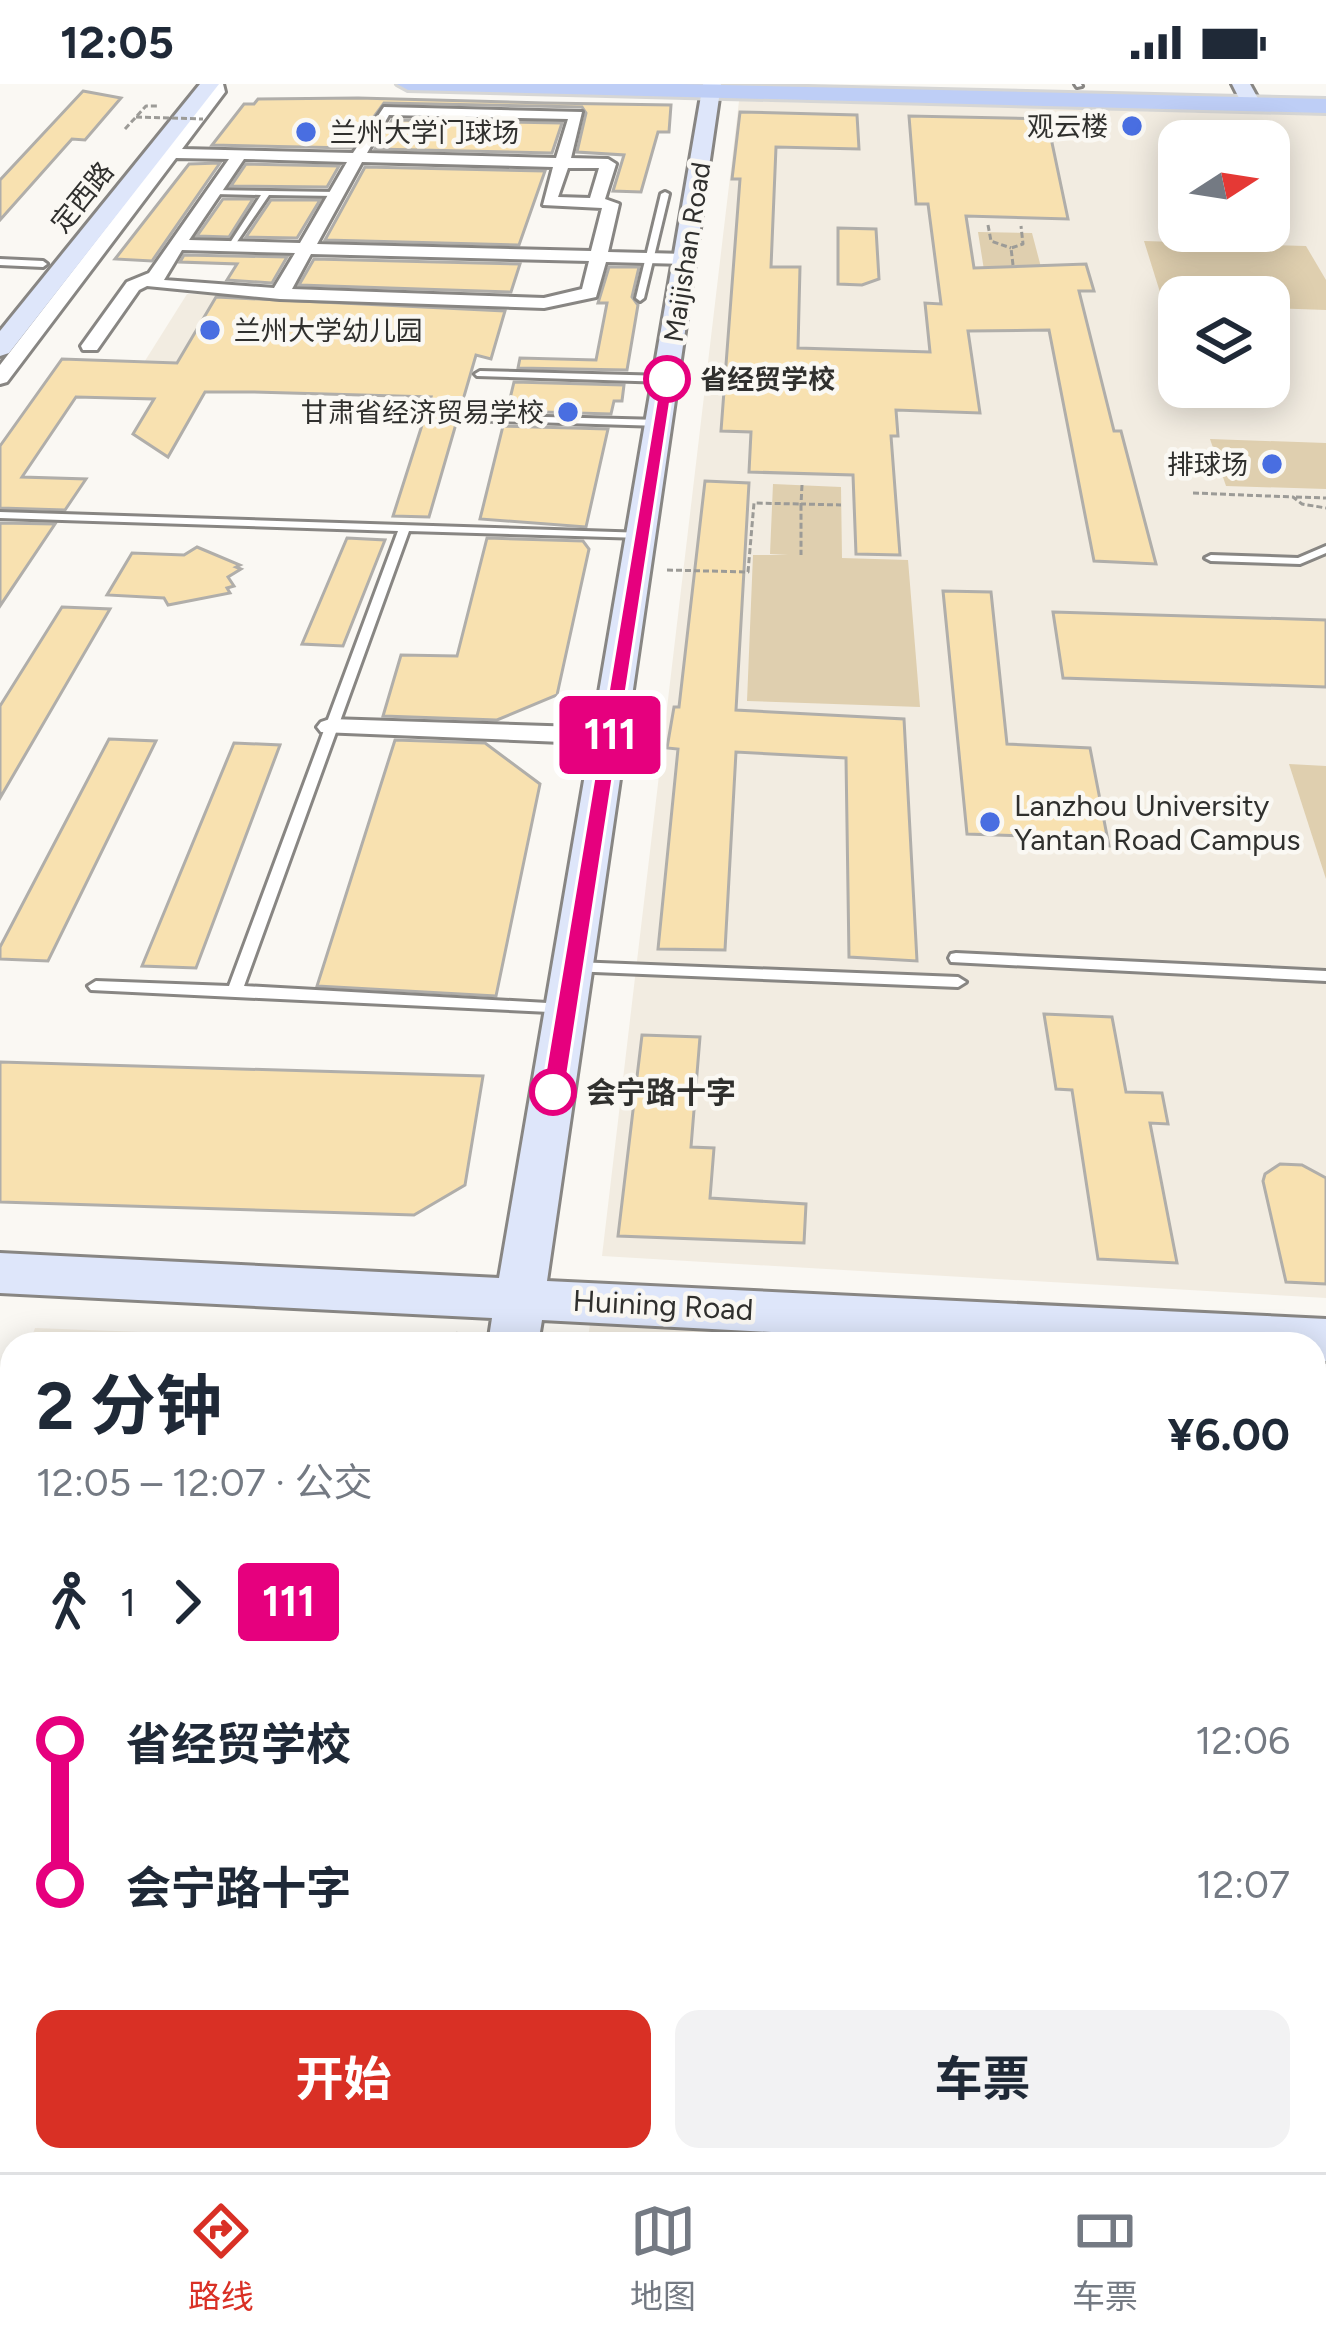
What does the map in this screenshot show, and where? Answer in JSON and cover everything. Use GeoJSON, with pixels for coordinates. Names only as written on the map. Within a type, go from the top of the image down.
{"type":"FeatureCollection","features":[{"type":"Feature","properties":{"kind":"main road"},"geometry":{"type":"LineString","coordinates":[[408,84],[1326,90]]}},
{"type":"Feature","properties":{"kind":"main road"},"geometry":{"type":"LineString","coordinates":[[976,84],[1245,92],[1326,106]]}},
{"type":"Feature","properties":{"kind":"street","name":"定西路"},"geometry":{"type":"LineString","coordinates":[[0,314],[196,84]]}},
{"type":"Feature","properties":{"kind":"street","name":"定西路"},"geometry":{"type":"LineString","coordinates":[[0,348],[213,84]]}},
{"type":"Feature","properties":{"kind":"street"},"geometry":{"type":"LineString","coordinates":[[0,378],[218,92],[213,84]]}},
{"type":"Feature","properties":{"kind":"street","name":"Maijishan Road"},"geometry":{"type":"LineString","coordinates":[[517,1321],[712,88]]}},
{"type":"Feature","properties":{"kind":"street"},"geometry":{"type":"LineString","coordinates":[[280,294],[384,111],[443,136],[505,138],[566,163],[608,164],[596,203]]}},
{"type":"Feature","properties":{"kind":"street"},"geometry":{"type":"LineString","coordinates":[[171,152],[357,158],[443,136],[505,138],[578,116],[566,163],[549,202],[610,204],[590,293],[567,300],[359,273],[306,248],[180,245]]}},
{"type":"Feature","properties":{"kind":"street"},"geometry":{"type":"LineString","coordinates":[[90,346],[134,286],[155,278],[240,154]]}},
{"type":"Feature","properties":{"kind":"street"},"geometry":{"type":"LineString","coordinates":[[155,278],[155,285],[163,289],[280,294],[359,273],[600,256],[686,259]]}},
{"type":"Feature","properties":{"kind":"street"},"geometry":{"type":"LineString","coordinates":[[330,727],[610,736]]}},
{"type":"Feature","properties":{"kind":"street","name":"Huining Road"},"geometry":{"type":"LineString","coordinates":[[0,1273],[517,1321],[985,1332]]}},
{"type":"Feature","properties":{"kind":"lane"},"geometry":{"type":"LineString","coordinates":[[215,192],[336,194]]}},
{"type":"Feature","properties":{"kind":"lane"},"geometry":{"type":"LineString","coordinates":[[232,246],[266,193]]}},
{"type":"Feature","properties":{"kind":"lane"},"geometry":{"type":"LineString","coordinates":[[640,298],[664,194]]}},
{"type":"Feature","properties":{"kind":"lane"},"geometry":{"type":"LineString","coordinates":[[0,262],[43,263]]}},
{"type":"Feature","properties":{"kind":"lane"},"geometry":{"type":"LineString","coordinates":[[481,374],[667,379]]}},
{"type":"Feature","properties":{"kind":"lane"},"geometry":{"type":"LineString","coordinates":[[470,418],[660,424]]}},
{"type":"Feature","properties":{"kind":"lane"},"geometry":{"type":"LineString","coordinates":[[0,515],[405,528],[639,552]]}},
{"type":"Feature","properties":{"kind":"lane"},"geometry":{"type":"LineString","coordinates":[[236,991],[405,528]]}},
{"type":"Feature","properties":{"kind":"lane"},"geometry":{"type":"LineString","coordinates":[[1211,558],[1300,561],[1326,549]]}},
{"type":"Feature","properties":{"kind":"lane"},"geometry":{"type":"LineString","coordinates":[[956,958],[1326,976]]}},
{"type":"Feature","properties":{"kind":"lane"},"geometry":{"type":"LineString","coordinates":[[573,967],[958,982]]}},
{"type":"Feature","properties":{"kind":"lane"},"geometry":{"type":"LineString","coordinates":[[96,986],[566,1009]]}},
{"type":"Feature","properties":{"kind":"path"},"geometry":{"type":"LineString","coordinates":[[125,129],[146,106]]}},
{"type":"Feature","properties":{"kind":"path"},"geometry":{"type":"LineString","coordinates":[[136,117],[203,119]]}},
{"type":"Feature","properties":{"kind":"path"},"geometry":{"type":"LineString","coordinates":[[988,225],[991,241],[1011,248],[1023,244],[1021,226]]}},
{"type":"Feature","properties":{"kind":"path"},"geometry":{"type":"LineString","coordinates":[[1011,248],[1013,265]]}},
{"type":"Feature","properties":{"kind":"path"},"geometry":{"type":"LineString","coordinates":[[801,555],[802,485]]}},
{"type":"Feature","properties":{"kind":"path"},"geometry":{"type":"LineString","coordinates":[[1193,493],[1326,498]]}},
{"type":"Feature","properties":{"kind":"path"},"geometry":{"type":"LineString","coordinates":[[1293,497],[1326,508]]}},
{"type":"Feature","properties":{"kind":"path"},"geometry":{"type":"LineString","coordinates":[[639,552],[748,572],[754,502],[841,505]]}},
{"type":"Feature","properties":{"kind":"shaded area","name":"Lanzhou University Yantan Road Campus"},"geometry":{"type":"Polygon","coordinates":[[[739,101],[1326,115],[1326,1298],[602,1256],[739,101]]]}},
{"type":"Feature","properties":{"kind":"shaded area"},"geometry":{"type":"Polygon","coordinates":[[[978,232],[1032,233],[1042,271],[1021,265],[984,270],[978,232]]]}},
{"type":"Feature","properties":{"kind":"shaded area"},"geometry":{"type":"Polygon","coordinates":[[[1144,241],[1158,241],[1158,252],[1290,252],[1290,246],[1306,246],[1326,280],[1326,310],[1290,309],[1290,276],[1158,276],[1158,286],[1144,241]]]}},
{"type":"Feature","properties":{"kind":"shaded area","name":"兰州大学幼儿园"},"geometry":{"type":"Polygon","coordinates":[[[187,294],[273,296],[236,366],[143,364],[187,294]]]}},
{"type":"Feature","properties":{"kind":"shaded area","name":"排球场"},"geometry":{"type":"Polygon","coordinates":[[[1210,439],[1326,443],[1326,489],[1226,486],[1210,439]]]}},
{"type":"Feature","properties":{"kind":"shaded area"},"geometry":{"type":"Polygon","coordinates":[[[773,484],[841,487],[842,558],[908,560],[920,707],[747,701],[753,555],[788,555],[770,554],[773,484]]]}},
{"type":"Feature","properties":{"kind":"shaded area"},"geometry":{"type":"Polygon","coordinates":[[[1289,764],[1326,766],[1326,879],[1289,764]]]}},
{"type":"Feature","properties":{"kind":"shaded area"},"geometry":{"type":"Polygon","coordinates":[[[590,1324],[728,1332],[589,1332],[590,1324]]]}},
{"type":"Feature","properties":{"kind":"shaded area"},"geometry":{"type":"Polygon","coordinates":[[[35,1328],[141,1332],[34,1332],[35,1328]]]}},
{"type":"Feature","properties":{"kind":"building"},"geometry":{"type":"Polygon","coordinates":[[[83,91],[121,98],[85,140],[72,139],[0,220],[0,180],[83,91]]]}},
{"type":"Feature","properties":{"kind":"building"},"geometry":{"type":"Polygon","coordinates":[[[258,99],[671,105],[669,132],[658,132],[641,192],[613,191],[624,155],[577,152],[586,113],[582,107],[384,103],[351,148],[212,145],[244,104],[258,99]]]}},
{"type":"Feature","properties":{"kind":"building"},"geometry":{"type":"Polygon","coordinates":[[[740,112],[857,115],[859,149],[776,147],[771,267],[800,267],[798,348],[930,352],[925,303],[941,304],[928,204],[916,204],[909,116],[1047,119],[1068,219],[966,216],[974,268],[1086,264],[1094,291],[1079,291],[1114,431],[1121,431],[1156,564],[1094,561],[1049,330],[968,331],[980,413],[896,410],[898,436],[891,436],[900,555],[856,554],[853,475],[749,472],[751,432],[721,431],[740,179],[732,179],[740,112]]]}},
{"type":"Feature","properties":{"kind":"building"},"geometry":{"type":"Polygon","coordinates":[[[392,120],[562,123],[552,153],[375,149],[392,120]]]}},
{"type":"Feature","properties":{"kind":"building"},"geometry":{"type":"Polygon","coordinates":[[[220,163],[152,261],[115,259],[189,164],[220,163]]]}},
{"type":"Feature","properties":{"kind":"building"},"geometry":{"type":"Polygon","coordinates":[[[246,164],[339,166],[327,187],[231,186],[246,164]]]}},
{"type":"Feature","properties":{"kind":"building"},"geometry":{"type":"Polygon","coordinates":[[[365,167],[545,171],[519,245],[325,240],[365,167]]]}},
{"type":"Feature","properties":{"kind":"building"},"geometry":{"type":"Polygon","coordinates":[[[223,199],[253,199],[229,237],[197,236],[223,199]]]}},
{"type":"Feature","properties":{"kind":"building"},"geometry":{"type":"Polygon","coordinates":[[[271,200],[320,200],[297,238],[246,237],[271,200]]]}},
{"type":"Feature","properties":{"kind":"building"},"geometry":{"type":"Polygon","coordinates":[[[838,228],[876,229],[879,279],[862,285],[838,284],[838,228]]]}},
{"type":"Feature","properties":{"kind":"building"},"geometry":{"type":"Polygon","coordinates":[[[184,255],[287,257],[272,283],[227,280],[237,264],[180,262],[184,255]]]}},
{"type":"Feature","properties":{"kind":"building"},"geometry":{"type":"Polygon","coordinates":[[[314,259],[520,264],[511,292],[299,285],[314,259]]]}},
{"type":"Feature","properties":{"kind":"building"},"geometry":{"type":"Polygon","coordinates":[[[609,267],[639,267],[627,370],[518,368],[520,358],[596,360],[607,303],[598,303],[609,267]]]}},
{"type":"Feature","properties":{"kind":"building"},"geometry":{"type":"Polygon","coordinates":[[[216,297],[505,311],[491,359],[476,355],[429,517],[393,516],[431,397],[254,392],[205,392],[168,457],[133,434],[154,399],[76,397],[22,477],[86,479],[65,510],[0,508],[0,446],[62,359],[177,363],[216,297]]]}},
{"type":"Feature","properties":{"kind":"building"},"geometry":{"type":"Polygon","coordinates":[[[514,382],[624,385],[622,401],[614,401],[611,414],[507,411],[514,382]]]}},
{"type":"Feature","properties":{"kind":"building"},"geometry":{"type":"Polygon","coordinates":[[[503,426],[608,429],[586,527],[480,519],[503,426]]]}},
{"type":"Feature","properties":{"kind":"building"},"geometry":{"type":"Polygon","coordinates":[[[705,481],[749,483],[736,710],[904,719],[917,961],[849,957],[846,758],[736,752],[725,950],[658,949],[678,749],[667,748],[674,707],[679,707],[705,481]]]}},
{"type":"Feature","properties":{"kind":"building"},"geometry":{"type":"Polygon","coordinates":[[[0,523],[55,524],[0,606],[0,523]]]}},
{"type":"Feature","properties":{"kind":"building"},"geometry":{"type":"Polygon","coordinates":[[[347,538],[385,540],[343,646],[302,644],[347,538]]]}},
{"type":"Feature","properties":{"kind":"building"},"geometry":{"type":"Polygon","coordinates":[[[487,538],[583,541],[589,549],[557,695],[497,720],[383,716],[401,655],[457,656],[487,538]]]}},
{"type":"Feature","properties":{"kind":"building"},"geometry":{"type":"Polygon","coordinates":[[[197,547],[240,565],[228,577],[234,586],[227,588],[230,593],[168,605],[164,598],[107,595],[132,553],[184,555],[197,547]]]}},
{"type":"Feature","properties":{"kind":"building"},"geometry":{"type":"Polygon","coordinates":[[[943,591],[991,592],[1007,744],[1090,748],[1109,846],[1056,844],[1055,837],[967,834],[943,591]]]}},
{"type":"Feature","properties":{"kind":"building"},"geometry":{"type":"Polygon","coordinates":[[[62,607],[110,609],[0,798],[0,706],[62,607]]]}},
{"type":"Feature","properties":{"kind":"building"},"geometry":{"type":"Polygon","coordinates":[[[1053,612],[1326,620],[1326,687],[1063,678],[1053,612]]]}},
{"type":"Feature","properties":{"kind":"building"},"geometry":{"type":"Polygon","coordinates":[[[109,739],[156,741],[48,961],[0,959],[0,947],[109,739]]]}},
{"type":"Feature","properties":{"kind":"building"},"geometry":{"type":"Polygon","coordinates":[[[395,740],[485,743],[540,784],[496,996],[317,986],[395,740]]]}},
{"type":"Feature","properties":{"kind":"building"},"geometry":{"type":"Polygon","coordinates":[[[234,743],[280,745],[196,968],[142,966],[234,743]]]}},
{"type":"Feature","properties":{"kind":"building"},"geometry":{"type":"Polygon","coordinates":[[[1044,1014],[1112,1017],[1126,1092],[1162,1093],[1168,1124],[1150,1123],[1177,1263],[1098,1259],[1072,1090],[1056,1089],[1044,1014]]]}},
{"type":"Feature","properties":{"kind":"building"},"geometry":{"type":"Polygon","coordinates":[[[642,1035],[700,1037],[691,1147],[714,1148],[710,1198],[806,1204],[804,1243],[618,1236],[642,1035]]]}},
{"type":"Feature","properties":{"kind":"building"},"geometry":{"type":"Polygon","coordinates":[[[0,1062],[483,1076],[465,1185],[414,1215],[0,1202],[0,1062]]]}},
{"type":"Feature","properties":{"kind":"building"},"geometry":{"type":"Polygon","coordinates":[[[1280,1164],[1302,1165],[1326,1178],[1326,1284],[1286,1282],[1263,1181],[1280,1164]]]}},
{"type":"Feature","properties":{"kind":"bus line","name":"111"},"geometry":{"type":"LineString","coordinates":[[553,1092],[667,379]]}},
{"type":"Feature","properties":{"kind":"place","name":"观云楼"},"geometry":{"type":"Point","coordinates":[1132,126]}},
{"type":"Feature","properties":{"kind":"place","name":"兰州大学门球场"},"geometry":{"type":"Point","coordinates":[306,132]}},
{"type":"Feature","properties":{"kind":"place","name":"兰州大学幼儿园"},"geometry":{"type":"Point","coordinates":[210,330]}},
{"type":"Feature","properties":{"kind":"place","name":"省经贸学校"},"geometry":{"type":"Point","coordinates":[667,379]}},
{"type":"Feature","properties":{"kind":"place","name":"甘肃省经济贸易学校"},"geometry":{"type":"Point","coordinates":[568,412]}},
{"type":"Feature","properties":{"kind":"place","name":"排球场"},"geometry":{"type":"Point","coordinates":[1272,464]}},
{"type":"Feature","properties":{"kind":"place","name":"Lanzhou University Yantan Road Campus"},"geometry":{"type":"Point","coordinates":[990,822]}},
{"type":"Feature","properties":{"kind":"place","name":"会宁路十字"},"geometry":{"type":"Point","coordinates":[553,1092]}}]}
